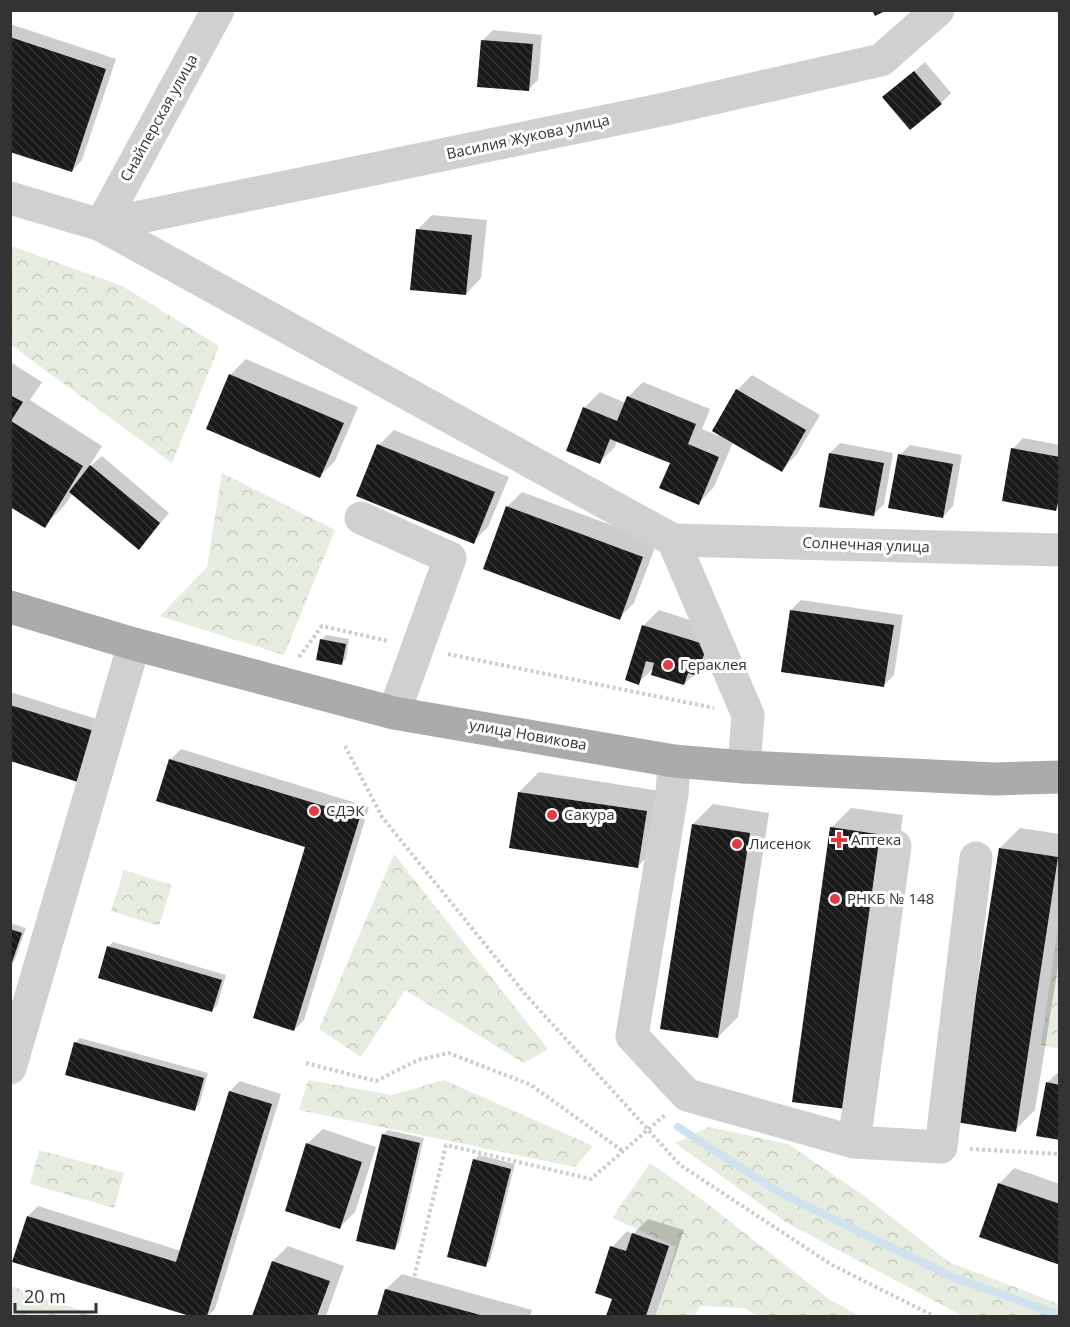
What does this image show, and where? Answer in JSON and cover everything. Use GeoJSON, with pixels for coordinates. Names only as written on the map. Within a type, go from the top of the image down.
{"type":"FeatureCollection","features":[{"type":"Feature","properties":{"kind":"main road","name":"улица Новикова"},"geometry":{"type":"LineString","coordinates":[[10,607],[134,644],[394,713],[674,761],[744,767],[995,779],[1059,777]]}},
{"type":"Feature","properties":{"kind":"street","name":"Снайперская улица"},"geometry":{"type":"LineString","coordinates":[[101,225],[218,10]]}},
{"type":"Feature","properties":{"kind":"street","name":"Василия Жукова улица"},"geometry":{"type":"LineString","coordinates":[[101,225],[665,108],[881,60],[938,10]]}},
{"type":"Feature","properties":{"kind":"street"},"geometry":{"type":"LineString","coordinates":[[10,198],[101,225],[673,540],[748,715],[744,767]]}},
{"type":"Feature","properties":{"kind":"street"},"geometry":{"type":"LineString","coordinates":[[361,518],[450,558],[394,713]]}},
{"type":"Feature","properties":{"kind":"street","name":"Солнечная улица"},"geometry":{"type":"LineString","coordinates":[[673,540],[1059,550]]}},
{"type":"Feature","properties":{"kind":"street"},"geometry":{"type":"LineString","coordinates":[[10,1068],[134,644]]}},
{"type":"Feature","properties":{"kind":"street"},"geometry":{"type":"LineString","coordinates":[[674,761],[672,794],[632,1036],[687,1095],[854,1142],[941,1147],[976,858]]}},
{"type":"Feature","properties":{"kind":"street"},"geometry":{"type":"LineString","coordinates":[[854,1142],[896,846]]}},
{"type":"Feature","properties":{"kind":"path"},"geometry":{"type":"LineString","coordinates":[[297,659],[322,626],[418,648],[748,715]]}},
{"type":"Feature","properties":{"kind":"path"},"geometry":{"type":"LineString","coordinates":[[345,746],[382,817],[526,996],[680,1165],[832,1265],[934,1317]]}},
{"type":"Feature","properties":{"kind":"path"},"geometry":{"type":"LineString","coordinates":[[306,1063],[376,1081],[418,1060],[449,1053],[531,1085],[624,1152]]}},
{"type":"Feature","properties":{"kind":"path"},"geometry":{"type":"LineString","coordinates":[[412,1282],[446,1144],[591,1179],[649,1131],[687,1095]]}},
{"type":"Feature","properties":{"kind":"path"},"geometry":{"type":"LineString","coordinates":[[941,1147],[1059,1154]]}},
{"type":"Feature","properties":{"kind":"green space"},"geometry":{"type":"Polygon","coordinates":[[[11,246],[122,286],[219,346],[172,463],[11,345],[11,246]]]}},
{"type":"Feature","properties":{"kind":"green space"},"geometry":{"type":"Polygon","coordinates":[[[222,473],[335,530],[284,655],[160,616],[207,567],[222,473]]]}},
{"type":"Feature","properties":{"kind":"green space"},"geometry":{"type":"Polygon","coordinates":[[[394,854],[548,1049],[524,1063],[405,990],[361,1057],[319,1029],[394,854]]]}},
{"type":"Feature","properties":{"kind":"green space"},"geometry":{"type":"Polygon","coordinates":[[[124,870],[172,885],[159,926],[111,911],[124,870]]]}},
{"type":"Feature","properties":{"kind":"green space"},"geometry":{"type":"Polygon","coordinates":[[[1059,919],[1059,1049],[1041,1045],[1059,919]]]}},
{"type":"Feature","properties":{"kind":"green space"},"geometry":{"type":"Polygon","coordinates":[[[308,1080],[392,1095],[444,1080],[593,1146],[575,1167],[299,1110],[308,1080]]]}},
{"type":"Feature","properties":{"kind":"green space"},"geometry":{"type":"Polygon","coordinates":[[[709,1127],[788,1144],[863,1195],[949,1262],[1059,1304],[1059,1316],[963,1316],[787,1223],[675,1143],[709,1127]]]}},
{"type":"Feature","properties":{"kind":"green space"},"geometry":{"type":"Polygon","coordinates":[[[39,1150],[124,1173],[114,1208],[30,1184],[39,1150]]]}},
{"type":"Feature","properties":{"kind":"green space"},"geometry":{"type":"Polygon","coordinates":[[[650,1163],[705,1202],[830,1300],[860,1316],[759,1316],[744,1308],[700,1306],[694,1316],[655,1316],[676,1247],[612,1218],[650,1163]]]}},
{"type":"Feature","properties":{"kind":"green space"},"geometry":{"type":"Polygon","coordinates":[[[11,1286],[97,1316],[11,1316],[11,1286]]]}},
{"type":"Feature","properties":{"kind":"building"},"geometry":{"type":"Polygon","coordinates":[[[872,10],[887,10],[875,16],[872,10]]]}},
{"type":"Feature","properties":{"kind":"building"},"geometry":{"type":"Polygon","coordinates":[[[10,37],[106,69],[72,172],[10,152],[10,37]]]}},
{"type":"Feature","properties":{"kind":"building"},"geometry":{"type":"Polygon","coordinates":[[[481,40],[533,44],[529,91],[477,87],[481,40]]]}},
{"type":"Feature","properties":{"kind":"building"},"geometry":{"type":"Polygon","coordinates":[[[914,71],[942,104],[910,130],[882,97],[914,71]]]}},
{"type":"Feature","properties":{"kind":"building"},"geometry":{"type":"Polygon","coordinates":[[[416,229],[472,235],[466,295],[410,290],[416,229]]]}},
{"type":"Feature","properties":{"kind":"building"},"geometry":{"type":"Polygon","coordinates":[[[229,374],[344,423],[320,478],[206,429],[229,374]]]}},
{"type":"Feature","properties":{"kind":"building"},"geometry":{"type":"Polygon","coordinates":[[[736,389],[806,430],[782,472],[712,431],[736,389]]]}},
{"type":"Feature","properties":{"kind":"building"},"geometry":{"type":"Polygon","coordinates":[[[10,395],[23,402],[11,421],[83,466],[45,528],[10,507],[10,395]]]}},
{"type":"Feature","properties":{"kind":"building"},"geometry":{"type":"Polygon","coordinates":[[[627,396],[696,424],[688,444],[719,457],[699,505],[659,488],[670,463],[610,439],[600,464],[566,451],[583,407],[617,421],[627,396]]]}},
{"type":"Feature","properties":{"kind":"building"},"geometry":{"type":"Polygon","coordinates":[[[377,444],[495,492],[474,544],[356,496],[377,444]]]}},
{"type":"Feature","properties":{"kind":"building"},"geometry":{"type":"Polygon","coordinates":[[[1011,448],[1060,457],[1060,494],[1056,511],[1002,501],[1011,448]]]}},
{"type":"Feature","properties":{"kind":"building"},"geometry":{"type":"Polygon","coordinates":[[[829,453],[884,463],[874,516],[819,507],[829,453]]]}},
{"type":"Feature","properties":{"kind":"building"},"geometry":{"type":"Polygon","coordinates":[[[898,454],[953,464],[943,518],[888,508],[898,454]]]}},
{"type":"Feature","properties":{"kind":"building"},"geometry":{"type":"Polygon","coordinates":[[[90,465],[160,523],[139,550],[69,492],[90,465]]]}},
{"type":"Feature","properties":{"kind":"building"},"geometry":{"type":"Polygon","coordinates":[[[506,506],[643,557],[620,620],[483,569],[506,506]]]}},
{"type":"Feature","properties":{"kind":"building"},"geometry":{"type":"Polygon","coordinates":[[[790,610],[894,625],[884,687],[781,672],[790,610]]]}},
{"type":"Feature","properties":{"kind":"building"},"geometry":{"type":"Polygon","coordinates":[[[642,625],[707,645],[697,676],[688,673],[684,685],[651,675],[654,663],[646,661],[639,685],[625,680],[642,625]]]}},
{"type":"Feature","properties":{"kind":"building"},"geometry":{"type":"Polygon","coordinates":[[[320,639],[346,644],[342,665],[316,660],[320,639]]]}},
{"type":"Feature","properties":{"kind":"building"},"geometry":{"type":"Polygon","coordinates":[[[10,705],[94,731],[78,782],[10,761],[10,705]]]}},
{"type":"Feature","properties":{"kind":"building"},"geometry":{"type":"Polygon","coordinates":[[[169,759],[360,817],[294,1031],[253,1018],[305,847],[156,801],[169,759]]]}},
{"type":"Feature","properties":{"kind":"building"},"geometry":{"type":"Polygon","coordinates":[[[518,792],[647,811],[638,868],[509,848],[518,792]]]}},
{"type":"Feature","properties":{"kind":"building"},"geometry":{"type":"Polygon","coordinates":[[[692,824],[750,833],[718,1038],[660,1029],[692,824]]]}},
{"type":"Feature","properties":{"kind":"building"},"geometry":{"type":"Polygon","coordinates":[[[830,827],[884,835],[846,1109],[792,1102],[830,827]]]}},
{"type":"Feature","properties":{"kind":"building"},"geometry":{"type":"Polygon","coordinates":[[[999,848],[1058,857],[1016,1132],[956,1122],[999,848]]]}},
{"type":"Feature","properties":{"kind":"building"},"geometry":{"type":"Polygon","coordinates":[[[10,929],[22,933],[11,965],[10,965],[10,929]]]}},
{"type":"Feature","properties":{"kind":"building"},"geometry":{"type":"Polygon","coordinates":[[[107,946],[222,980],[212,1012],[98,978],[107,946]]]}},
{"type":"Feature","properties":{"kind":"building"},"geometry":{"type":"Polygon","coordinates":[[[74,1042],[204,1078],[195,1111],[65,1075],[74,1042]]]}},
{"type":"Feature","properties":{"kind":"building"},"geometry":{"type":"Polygon","coordinates":[[[1046,1082],[1060,1085],[1060,1140],[1036,1136],[1046,1082]]]}},
{"type":"Feature","properties":{"kind":"building"},"geometry":{"type":"Polygon","coordinates":[[[229,1091],[272,1104],[207,1316],[190,1316],[12,1262],[27,1216],[176,1262],[229,1091]]]}},
{"type":"Feature","properties":{"kind":"building"},"geometry":{"type":"Polygon","coordinates":[[[382,1134],[420,1143],[395,1250],[356,1241],[382,1134]]]}},
{"type":"Feature","properties":{"kind":"building"},"geometry":{"type":"Polygon","coordinates":[[[306,1143],[362,1162],[340,1229],[285,1211],[306,1143]]]}},
{"type":"Feature","properties":{"kind":"building"},"geometry":{"type":"Polygon","coordinates":[[[473,1159],[511,1169],[486,1267],[447,1257],[473,1159]]]}},
{"type":"Feature","properties":{"kind":"building"},"geometry":{"type":"Polygon","coordinates":[[[998,1183],[1060,1204],[1060,1265],[979,1237],[998,1183]]]}},
{"type":"Feature","properties":{"kind":"building"},"geometry":{"type":"Polygon","coordinates":[[[632,1233],[669,1246],[646,1316],[606,1316],[612,1299],[595,1293],[610,1246],[626,1251],[632,1233]]]}},
{"type":"Feature","properties":{"kind":"building"},"geometry":{"type":"Polygon","coordinates":[[[272,1261],[330,1281],[317,1316],[252,1316],[272,1261]]]}},
{"type":"Feature","properties":{"kind":"building"},"geometry":{"type":"Polygon","coordinates":[[[385,1289],[484,1316],[377,1316],[385,1289]]]}},
{"type":"Feature","properties":{"kind":"waterway"},"geometry":{"type":"LineString","coordinates":[[678,1127],[784,1195],[955,1278],[1060,1315]]}},
{"type":"Feature","properties":{"kind":"place","name":"Гераклея"},"geometry":{"type":"Point","coordinates":[668,665]}},
{"type":"Feature","properties":{"kind":"place","name":"СДЭК"},"geometry":{"type":"Point","coordinates":[314,811]}},
{"type":"Feature","properties":{"kind":"place","name":"Сакура"},"geometry":{"type":"Point","coordinates":[552,815]}},
{"type":"Feature","properties":{"kind":"place","name":"Аптека"},"geometry":{"type":"Point","coordinates":[839,840]}},
{"type":"Feature","properties":{"kind":"place","name":"Лисенок"},"geometry":{"type":"Point","coordinates":[737,844]}},
{"type":"Feature","properties":{"kind":"place","name":"РНКБ № 148"},"geometry":{"type":"Point","coordinates":[835,899]}}]}
